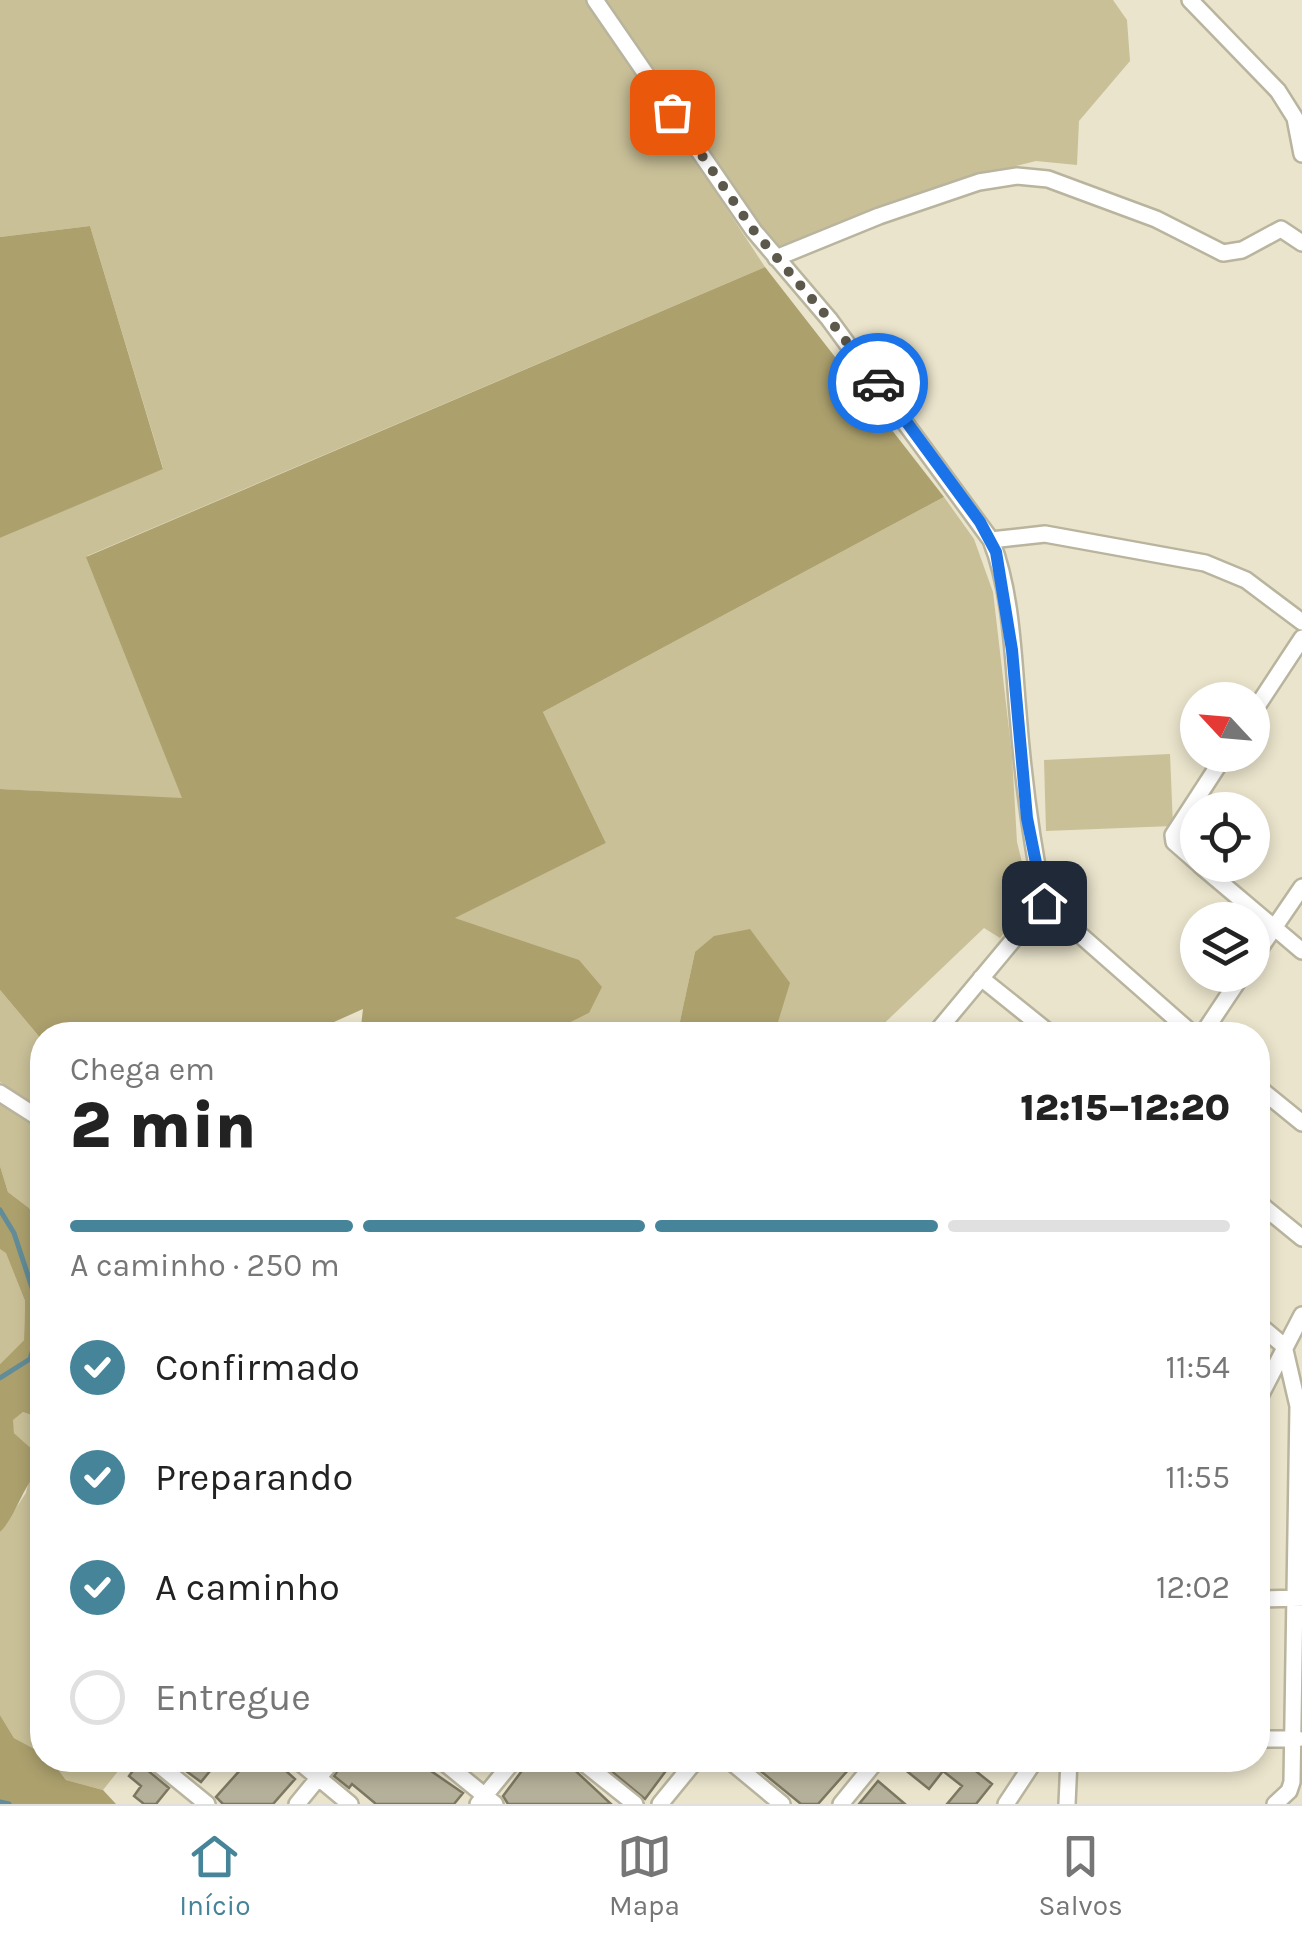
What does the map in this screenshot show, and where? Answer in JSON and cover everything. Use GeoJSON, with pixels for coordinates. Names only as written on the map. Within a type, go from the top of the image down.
{"type":"FeatureCollection","features":[{"type":"Feature","properties":{"kind":"street"},"geometry":{"type":"LineString","coordinates":[[594,0],[776,258],[829,319],[991,540],[1008,620],[1027,818],[1044,903],[1179,1022]]}},
{"type":"Feature","properties":{"kind":"street"},"geometry":{"type":"LineString","coordinates":[[1190,0],[1278,92],[1295,118],[1302,154]]}},
{"type":"Feature","properties":{"kind":"street"},"geometry":{"type":"LineString","coordinates":[[776,258],[896,210],[979,182],[1017,176],[1048,179],[1183,230],[1224,253],[1242,250],[1281,229],[1302,243]]}},
{"type":"Feature","properties":{"kind":"street"},"geometry":{"type":"LineString","coordinates":[[991,540],[1045,534],[1206,563],[1246,580],[1302,622]]}},
{"type":"Feature","properties":{"kind":"street"},"geometry":{"type":"LineString","coordinates":[[1270,687],[1302,638]]}},
{"type":"Feature","properties":{"kind":"street"},"geometry":{"type":"LineString","coordinates":[[1180,824],[1173,835],[1180,848]]}},
{"type":"Feature","properties":{"kind":"street"},"geometry":{"type":"LineString","coordinates":[[1220,882],[1302,951]]}},
{"type":"Feature","properties":{"kind":"street"},"geometry":{"type":"LineString","coordinates":[[1270,933],[1302,887]]}},
{"type":"Feature","properties":{"kind":"street"},"geometry":{"type":"LineString","coordinates":[[944,1022],[1044,903]]}},
{"type":"Feature","properties":{"kind":"street"},"geometry":{"type":"LineString","coordinates":[[980,978],[1036,1022]]}},
{"type":"Feature","properties":{"kind":"street"},"geometry":{"type":"LineString","coordinates":[[1211,1022],[1231,992]]}},
{"type":"Feature","properties":{"kind":"street"},"geometry":{"type":"LineString","coordinates":[[0,1093],[30,1112]]}},
{"type":"Feature","properties":{"kind":"street"},"geometry":{"type":"LineString","coordinates":[[1270,1097],[1302,1123]]}},
{"type":"Feature","properties":{"kind":"street"},"geometry":{"type":"LineString","coordinates":[[1270,1212],[1302,1238]]}},
{"type":"Feature","properties":{"kind":"street"},"geometry":{"type":"LineString","coordinates":[[1270,1375],[1302,1315]]}},
{"type":"Feature","properties":{"kind":"street"},"geometry":{"type":"LineString","coordinates":[[1270,1334],[1284,1346],[1298,1406],[1297,1739],[1289,1791],[1275,1804]]}},
{"type":"Feature","properties":{"kind":"street"},"geometry":{"type":"LineString","coordinates":[[1270,1599],[1298,1599]]}},
{"type":"Feature","properties":{"kind":"street"},"geometry":{"type":"LineString","coordinates":[[1270,1739],[1297,1739]]}},
{"type":"Feature","properties":{"kind":"street"},"geometry":{"type":"LineString","coordinates":[[168,1772],[207,1804]]}},
{"type":"Feature","properties":{"kind":"street"},"geometry":{"type":"LineString","coordinates":[[311,1772],[350,1804]]}},
{"type":"Feature","properties":{"kind":"street"},"geometry":{"type":"LineString","coordinates":[[297,1804],[323,1772]]}},
{"type":"Feature","properties":{"kind":"street"},"geometry":{"type":"LineString","coordinates":[[454,1772],[486,1801],[506,1772]]}},
{"type":"Feature","properties":{"kind":"street"},"geometry":{"type":"LineString","coordinates":[[595,1772],[635,1804]]}},
{"type":"Feature","properties":{"kind":"street"},"geometry":{"type":"LineString","coordinates":[[660,1804],[686,1772]]}},
{"type":"Feature","properties":{"kind":"street"},"geometry":{"type":"LineString","coordinates":[[743,1772],[782,1804]]}},
{"type":"Feature","properties":{"kind":"street"},"geometry":{"type":"LineString","coordinates":[[841,1804],[867,1772]]}},
{"type":"Feature","properties":{"kind":"street"},"geometry":{"type":"LineString","coordinates":[[1006,1804],[1026,1772]]}},
{"type":"Feature","properties":{"kind":"street"},"geometry":{"type":"LineString","coordinates":[[1067,1804],[1069,1772]]}},
{"type":"Feature","properties":{"kind":"shaded area"},"geometry":{"type":"Polygon","coordinates":[[[0,0],[589,0],[765,267],[87,556],[183,799],[0,789],[0,538],[163,468],[90,226],[0,237],[0,0]]]}},
{"type":"Feature","properties":{"kind":"shaded area"},"geometry":{"type":"Polygon","coordinates":[[[597,0],[1113,0],[1127,20],[1130,61],[1079,121],[1077,165],[1036,161],[972,177],[780,252],[597,0]]]}},
{"type":"Feature","properties":{"kind":"shaded area"},"geometry":{"type":"Polygon","coordinates":[[[90,226],[163,469],[0,538],[0,237],[90,226]]]}},
{"type":"Feature","properties":{"kind":"shaded area"},"geometry":{"type":"Polygon","coordinates":[[[765,267],[944,497],[543,712],[606,843],[455,918],[579,960],[602,987],[589,1013],[571,1022],[362,1022],[363,1009],[334,1022],[30,1022],[30,1026],[0,990],[0,789],[182,798],[86,557],[765,267]]]}},
{"type":"Feature","properties":{"kind":"shaded area"},"geometry":{"type":"Polygon","coordinates":[[[944,497],[974,539],[993,592],[1012,755],[1017,842],[1031,899],[1000,938],[984,928],[886,1022],[778,1022],[695,952],[680,1022],[571,1022],[589,1013],[454,918],[606,843],[543,712],[944,497]]]}},
{"type":"Feature","properties":{"kind":"shaded area"},"geometry":{"type":"Polygon","coordinates":[[[1170,754],[1173,826],[1046,831],[1044,760],[1170,754]]]}},
{"type":"Feature","properties":{"kind":"shaded area"},"geometry":{"type":"Polygon","coordinates":[[[750,929],[790,983],[778,1022],[680,1022],[695,952],[714,936],[750,929]]]}},
{"type":"Feature","properties":{"kind":"shaded area"},"geometry":{"type":"Polygon","coordinates":[[[0,990],[30,1026],[30,1101],[0,1082],[0,990]]]}},
{"type":"Feature","properties":{"kind":"shaded area"},"geometry":{"type":"Polygon","coordinates":[[[0,1104],[30,1123],[30,1209],[8,1192],[0,1166],[0,1104]]]}},
{"type":"Feature","properties":{"kind":"shaded area"},"geometry":{"type":"Polygon","coordinates":[[[0,1166],[8,1192],[30,1209],[30,1415],[23,1412],[13,1420],[14,1433],[30,1447],[30,1483],[0,1532],[0,1364],[24,1340],[25,1301],[6,1253],[0,1249],[0,1166]]]}},
{"type":"Feature","properties":{"kind":"shaded area"},"geometry":{"type":"Polygon","coordinates":[[[0,1249],[6,1252],[25,1301],[24,1340],[0,1364],[0,1249]]]}},
{"type":"Feature","properties":{"kind":"shaded area"},"geometry":{"type":"Polygon","coordinates":[[[23,1412],[30,1415],[30,1447],[14,1433],[12,1420],[23,1412]]]}},
{"type":"Feature","properties":{"kind":"shaded area"},"geometry":{"type":"Polygon","coordinates":[[[29,1480],[30,1747],[14,1738],[0,1715],[0,1532],[26,1493],[29,1480]]]}},
{"type":"Feature","properties":{"kind":"shaded area"},"geometry":{"type":"Polygon","coordinates":[[[0,1715],[14,1738],[30,1747],[30,1772],[60,1772],[66,1780],[103,1790],[116,1804],[0,1804],[0,1715]]]}},
{"type":"Feature","properties":{"kind":"shaded area"},"geometry":{"type":"Polygon","coordinates":[[[60,1772],[117,1772],[103,1790],[66,1780],[60,1772]]]}},
{"type":"Feature","properties":{"kind":"building"},"geometry":{"type":"Polygon","coordinates":[[[132,1772],[150,1772],[169,1788],[156,1804],[144,1804],[134,1796],[141,1786],[129,1776],[132,1772]]]}},
{"type":"Feature","properties":{"kind":"building"},"geometry":{"type":"Polygon","coordinates":[[[187,1772],[209,1772],[201,1782],[187,1772]]]}},
{"type":"Feature","properties":{"kind":"building"},"geometry":{"type":"Polygon","coordinates":[[[238,1772],[287,1772],[295,1779],[273,1804],[223,1804],[216,1797],[238,1772]]]}},
{"type":"Feature","properties":{"kind":"building"},"geometry":{"type":"Polygon","coordinates":[[[337,1772],[432,1772],[463,1793],[454,1804],[376,1804],[352,1784],[349,1788],[334,1776],[337,1772]]]}},
{"type":"Feature","properties":{"kind":"building"},"geometry":{"type":"Polygon","coordinates":[[[521,1772],[577,1772],[611,1804],[508,1804],[503,1796],[521,1772]]]}},
{"type":"Feature","properties":{"kind":"building"},"geometry":{"type":"Polygon","coordinates":[[[612,1772],[665,1772],[645,1799],[612,1772]]]}},
{"type":"Feature","properties":{"kind":"building"},"geometry":{"type":"Polygon","coordinates":[[[762,1772],[846,1772],[818,1804],[801,1804],[762,1772]]]}},
{"type":"Feature","properties":{"kind":"building"},"geometry":{"type":"Polygon","coordinates":[[[908,1772],[942,1772],[929,1789],[908,1772]]]}},
{"type":"Feature","properties":{"kind":"building"},"geometry":{"type":"Polygon","coordinates":[[[944,1772],[977,1772],[992,1784],[976,1804],[947,1804],[962,1786],[944,1772]]]}},
{"type":"Feature","properties":{"kind":"building"},"geometry":{"type":"Polygon","coordinates":[[[878,1781],[905,1804],[859,1804],[878,1781]]]}},
{"type":"Feature","properties":{"kind":"waterway"},"geometry":{"type":"LineString","coordinates":[[0,1210],[14,1233],[30,1282]]}},
{"type":"Feature","properties":{"kind":"waterway"},"geometry":{"type":"LineString","coordinates":[[0,1378],[30,1359]]}},
{"type":"Feature","properties":{"kind":"waterway"},"geometry":{"type":"LineString","coordinates":[[0,1802],[9,1804]]}},
{"type":"Feature","properties":{"kind":"way so far"},"geometry":{"type":"LineString","coordinates":[[672,112],[754,231],[878,383]]}},
{"type":"Feature","properties":{"kind":"route"},"geometry":{"type":"LineString","coordinates":[[878,383],[980,522],[996,552],[1012,650],[1027,818],[1044,903]]}}]}
